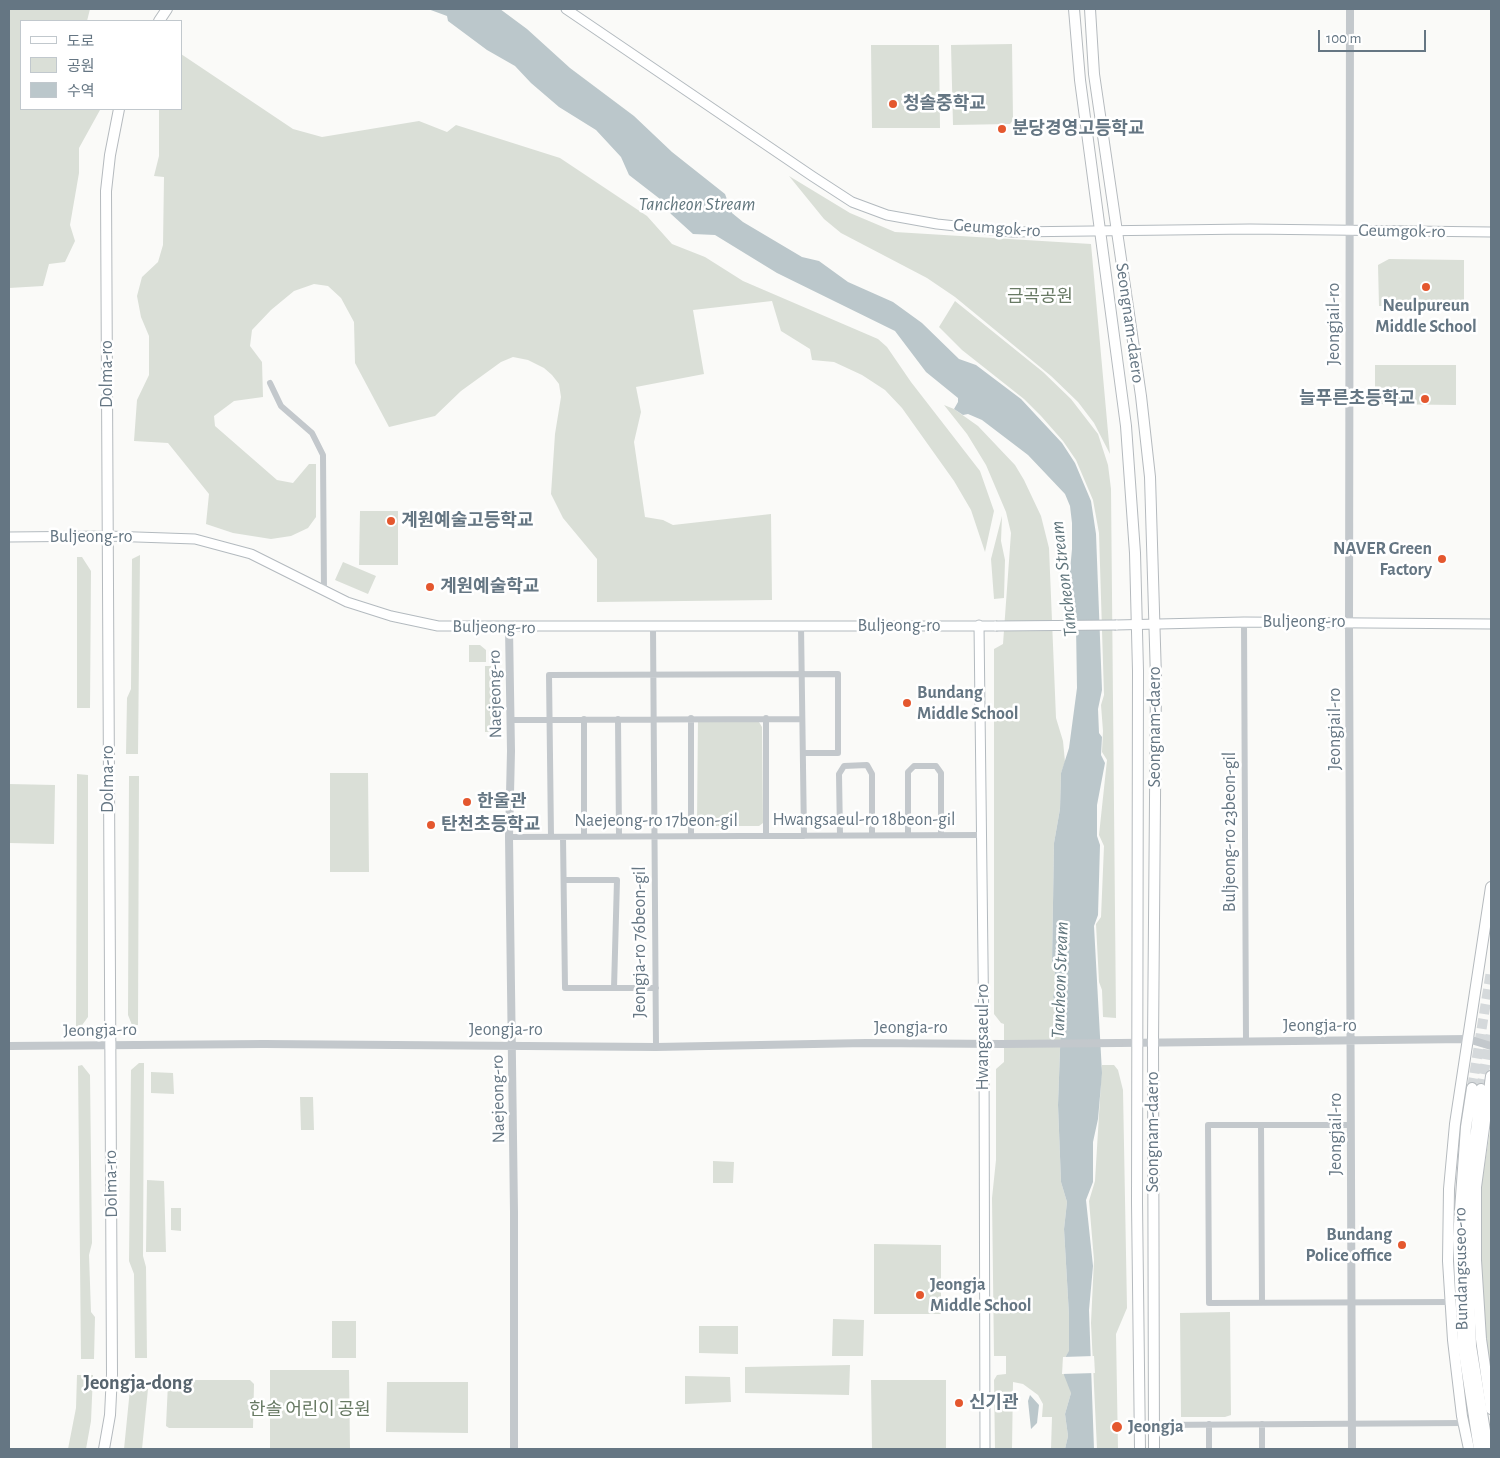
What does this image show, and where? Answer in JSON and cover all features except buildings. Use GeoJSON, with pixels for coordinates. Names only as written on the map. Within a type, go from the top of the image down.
{"type":"FeatureCollection","features":[{"type":"Feature","properties":{"kind":"main road"},"geometry":{"type":"LineString","coordinates":[[160,20],[168,9]]}},
{"type":"Feature","properties":{"kind":"main road","name":"Geumgok-ro"},"geometry":{"type":"LineString","coordinates":[[566,9],[852,202],[887,215],[946,225],[1012,232],[1491,232]]}},
{"type":"Feature","properties":{"kind":"main road","name":"Seongnam-daero"},"geometry":{"type":"LineString","coordinates":[[1074,9],[1080,80],[1131,486],[1137,624],[1139,908],[1137,1043],[1140,1449]]}},
{"type":"Feature","properties":{"kind":"main road","name":"Seongnam-daero"},"geometry":{"type":"LineString","coordinates":[[1090,9],[1094,74],[1141,396],[1150,477],[1156,678],[1153,1042],[1154,1449]]}},
{"type":"Feature","properties":{"kind":"main road","name":"Dolma-ro"},"geometry":{"type":"LineString","coordinates":[[104,1449],[110,1414],[112,1374],[106,191],[110,155],[119,110]]}},
{"type":"Feature","properties":{"kind":"main road","name":"Buljeong-ro"},"geometry":{"type":"LineString","coordinates":[[9,537],[178,537],[213,543],[251,554],[324,591],[365,608],[418,623],[438,626],[509,628],[996,626],[1244,622],[1491,624]]}},
{"type":"Feature","properties":{"kind":"main road","name":"Hwangsaeul-ro"},"geometry":{"type":"LineString","coordinates":[[979,625],[980,835],[984,1044],[984,1449]]}},
{"type":"Feature","properties":{"kind":"main road"},"geometry":{"type":"LineString","coordinates":[[1469,1449],[1463,1423],[1450,1302],[1449,1189],[1455,1124],[1491,888]]}},
{"type":"Feature","properties":{"kind":"main road"},"geometry":{"type":"LineString","coordinates":[[1491,1076],[1476,1188],[1476,1260],[1481,1339],[1491,1409]]}},
{"type":"Feature","properties":{"kind":"main road","name":"Bundangsuseo-ro"},"geometry":{"type":"LineString","coordinates":[[1480,1449],[1463,1346],[1458,1246],[1466,1127],[1476,1089],[1469,1189],[1469,1290],[1471,1346],[1488,1449]]}},
{"type":"Feature","properties":{"kind":"street","name":"Jeongjail-ro"},"geometry":{"type":"LineString","coordinates":[[1350,9],[1349,622],[1352,1449]]}},
{"type":"Feature","properties":{"kind":"street"},"geometry":{"type":"LineString","coordinates":[[270,383],[281,406],[300,426],[312,433],[323,455],[324,591]]}},
{"type":"Feature","properties":{"kind":"street","name":"Buljeong-ro 23beon-gil"},"geometry":{"type":"LineString","coordinates":[[1244,622],[1246,1042]]}},
{"type":"Feature","properties":{"kind":"street"},"geometry":{"type":"LineString","coordinates":[[801,626],[804,836]]}},
{"type":"Feature","properties":{"kind":"street","name":"Jeongja-ro 76beon-gil"},"geometry":{"type":"LineString","coordinates":[[653,627],[656,1047]]}},
{"type":"Feature","properties":{"kind":"street","name":"Naejeong-ro"},"geometry":{"type":"LineString","coordinates":[[509,628],[514,1449]]}},
{"type":"Feature","properties":{"kind":"street"},"geometry":{"type":"LineString","coordinates":[[551,837],[549,675],[838,674],[838,752],[803,752]]}},
{"type":"Feature","properties":{"kind":"street"},"geometry":{"type":"LineString","coordinates":[[691,718],[691,836]]}},
{"type":"Feature","properties":{"kind":"street"},"geometry":{"type":"LineString","coordinates":[[766,718],[766,836]]}},
{"type":"Feature","properties":{"kind":"street"},"geometry":{"type":"LineString","coordinates":[[511,720],[802,718]]}},
{"type":"Feature","properties":{"kind":"street"},"geometry":{"type":"LineString","coordinates":[[584,719],[584,836]]}},
{"type":"Feature","properties":{"kind":"street"},"geometry":{"type":"LineString","coordinates":[[618,719],[619,836]]}},
{"type":"Feature","properties":{"kind":"street"},"geometry":{"type":"LineString","coordinates":[[840,835],[839,774],[844,766],[867,766],[872,774],[872,835]]}},
{"type":"Feature","properties":{"kind":"street"},"geometry":{"type":"LineString","coordinates":[[908,835],[908,772],[914,766],[936,766],[941,773],[941,835]]}},
{"type":"Feature","properties":{"kind":"street","name":"Hwangsaeul-ro 18beon-gil"},"geometry":{"type":"LineString","coordinates":[[748,836],[980,835]]}},
{"type":"Feature","properties":{"kind":"street","name":"Naejeong-ro 17beon-gil"},"geometry":{"type":"LineString","coordinates":[[509,837],[748,836]]}},
{"type":"Feature","properties":{"kind":"street","name":"Naejeong-ro 17beon-gil"},"geometry":{"type":"LineString","coordinates":[[563,837],[565,988],[614,988]]}},
{"type":"Feature","properties":{"kind":"street"},"geometry":{"type":"LineString","coordinates":[[564,880],[617,880],[614,988],[656,988]]}},
{"type":"Feature","properties":{"kind":"street","name":"Jeongja-ro"},"geometry":{"type":"LineString","coordinates":[[9,1046],[512,1045],[656,1047],[1468,1040],[1491,1046]]}},
{"type":"Feature","properties":{"kind":"street"},"geometry":{"type":"LineString","coordinates":[[1351,1125],[1208,1125],[1209,1303],[1450,1302]]}},
{"type":"Feature","properties":{"kind":"street"},"geometry":{"type":"LineString","coordinates":[[1262,1125],[1262,1302]]}},
{"type":"Feature","properties":{"kind":"street"},"geometry":{"type":"LineString","coordinates":[[1154,1425],[1463,1423]]}},
{"type":"Feature","properties":{"kind":"street"},"geometry":{"type":"LineString","coordinates":[[1209,1424],[1209,1449]]}},
{"type":"Feature","properties":{"kind":"street"},"geometry":{"type":"LineString","coordinates":[[1262,1424],[1262,1449]]}},
{"type":"Feature","properties":{"kind":"green space"},"geometry":{"type":"Polygon","coordinates":[[[9,9],[90,9],[87,20],[20,20],[20,110],[100,110],[79,148],[79,173],[70,225],[75,241],[65,262],[49,264],[43,286],[9,288],[9,9]]]}},
{"type":"Feature","properties":{"kind":"green space"},"geometry":{"type":"Polygon","coordinates":[[[1012,44],[1013,120],[1010,124],[953,125],[951,45],[1012,44]]]}},
{"type":"Feature","properties":{"kind":"green space"},"geometry":{"type":"Polygon","coordinates":[[[871,45],[939,45],[940,128],[872,128],[871,45]]]}},
{"type":"Feature","properties":{"kind":"green space"},"geometry":{"type":"Polygon","coordinates":[[[182,55],[293,129],[322,137],[419,121],[447,132],[456,125],[560,158],[647,216],[672,244],[705,257],[743,281],[878,339],[887,347],[911,382],[980,471],[994,511],[985,552],[971,510],[954,481],[902,408],[885,390],[862,375],[834,362],[812,360],[810,349],[781,331],[772,301],[693,310],[704,374],[636,387],[641,412],[634,442],[645,517],[663,520],[673,525],[771,514],[772,600],[597,602],[597,559],[563,518],[551,494],[555,434],[561,397],[559,384],[552,375],[544,368],[528,360],[513,357],[501,362],[461,391],[435,416],[389,427],[355,363],[354,322],[341,298],[328,286],[314,284],[294,291],[271,310],[252,330],[250,346],[262,362],[263,397],[234,401],[214,416],[215,426],[277,480],[293,483],[309,464],[316,464],[316,517],[308,528],[291,536],[271,539],[233,533],[206,524],[209,494],[168,443],[134,441],[137,400],[149,375],[149,336],[141,317],[137,296],[142,277],[158,262],[163,245],[164,177],[154,176],[159,156],[159,110],[182,110],[182,55]]]}},
{"type":"Feature","properties":{"kind":"green space","name":"금곡공원"},"geometry":{"type":"Polygon","coordinates":[[[789,176],[850,213],[895,232],[1091,244],[1110,454],[1094,423],[1078,402],[1051,376],[955,297],[927,278],[841,233],[824,219],[789,176]]]}},
{"type":"Feature","properties":{"kind":"green space"},"geometry":{"type":"Polygon","coordinates":[[[1389,259],[1464,260],[1464,307],[1379,306],[1378,265],[1389,259]]]}},
{"type":"Feature","properties":{"kind":"green space"},"geometry":{"type":"Polygon","coordinates":[[[955,301],[1043,372],[1071,399],[1098,434],[1108,465],[1111,489],[1116,1018],[1103,1017],[1096,924],[1101,917],[1104,846],[1099,835],[1107,760],[1102,752],[1101,705],[1104,695],[1099,533],[1093,500],[1076,460],[1063,441],[1041,416],[1024,399],[962,350],[939,327],[955,301]]]}},
{"type":"Feature","properties":{"kind":"green space"},"geometry":{"type":"Polygon","coordinates":[[[1375,365],[1456,365],[1456,405],[1375,404],[1375,365]]]}},
{"type":"Feature","properties":{"kind":"green space"},"geometry":{"type":"Polygon","coordinates":[[[944,405],[954,409],[978,426],[1015,465],[1041,516],[1049,548],[1056,718],[1063,741],[1065,762],[1061,773],[1060,809],[1054,843],[1052,962],[1057,980],[1053,997],[1060,1010],[1061,1023],[1058,1105],[1061,1182],[1067,1202],[1064,1229],[1069,1315],[1069,1352],[1066,1356],[1071,1393],[1065,1414],[1068,1436],[1065,1449],[1051,1449],[1052,1417],[1042,1417],[1043,1404],[1038,1395],[1023,1384],[1013,1382],[1012,1449],[995,1449],[994,1380],[997,1375],[1006,1374],[1006,1356],[994,1356],[992,1198],[996,1160],[996,1069],[1004,1062],[1004,1024],[994,1014],[994,649],[1003,644],[1011,533],[1006,512],[986,465],[967,434],[944,405]]]}},
{"type":"Feature","properties":{"kind":"green space"},"geometry":{"type":"Polygon","coordinates":[[[360,511],[398,511],[398,565],[359,565],[360,511]]]}},
{"type":"Feature","properties":{"kind":"green space"},"geometry":{"type":"Polygon","coordinates":[[[1002,516],[1001,541],[1005,560],[1004,598],[994,599],[991,559],[1002,516]]]}},
{"type":"Feature","properties":{"kind":"green space"},"geometry":{"type":"Polygon","coordinates":[[[140,555],[138,754],[126,754],[127,698],[131,689],[132,559],[140,555]]]}},
{"type":"Feature","properties":{"kind":"green space"},"geometry":{"type":"Polygon","coordinates":[[[77,557],[82,557],[91,571],[90,708],[77,708],[77,557]]]}},
{"type":"Feature","properties":{"kind":"green space"},"geometry":{"type":"Polygon","coordinates":[[[343,562],[376,576],[368,594],[335,580],[343,562]]]}},
{"type":"Feature","properties":{"kind":"green space"},"geometry":{"type":"Polygon","coordinates":[[[469,645],[480,645],[486,650],[486,662],[469,662],[469,645]]]}},
{"type":"Feature","properties":{"kind":"green space"},"geometry":{"type":"Polygon","coordinates":[[[485,666],[491,666],[491,732],[485,732],[485,666]]]}},
{"type":"Feature","properties":{"kind":"green space"},"geometry":{"type":"Polygon","coordinates":[[[698,718],[759,722],[762,727],[763,823],[759,826],[703,826],[697,822],[698,718]]]}},
{"type":"Feature","properties":{"kind":"green space"},"geometry":{"type":"Polygon","coordinates":[[[330,773],[368,773],[369,872],[330,872],[330,773]]]}},
{"type":"Feature","properties":{"kind":"green space"},"geometry":{"type":"Polygon","coordinates":[[[77,774],[88,775],[88,1017],[80,1028],[76,1028],[77,774]]]}},
{"type":"Feature","properties":{"kind":"green space"},"geometry":{"type":"Polygon","coordinates":[[[129,776],[139,776],[138,1025],[132,1025],[128,1015],[129,776]]]}},
{"type":"Feature","properties":{"kind":"green space"},"geometry":{"type":"Polygon","coordinates":[[[9,784],[55,785],[54,844],[9,843],[9,784]]]}},
{"type":"Feature","properties":{"kind":"green space"},"geometry":{"type":"Polygon","coordinates":[[[139,1063],[144,1063],[143,1256],[146,1267],[147,1358],[135,1358],[134,1274],[129,1261],[131,1070],[139,1063]]]}},
{"type":"Feature","properties":{"kind":"green space"},"geometry":{"type":"Polygon","coordinates":[[[82,1065],[90,1075],[92,1243],[89,1255],[91,1312],[95,1317],[94,1359],[81,1359],[78,1066],[82,1065]]]}},
{"type":"Feature","properties":{"kind":"green space"},"geometry":{"type":"Polygon","coordinates":[[[1102,1065],[1114,1065],[1118,1070],[1123,1090],[1127,1308],[1116,1334],[1118,1449],[1097,1449],[1091,1323],[1094,1260],[1089,1201],[1095,1181],[1102,1065]]]}},
{"type":"Feature","properties":{"kind":"green space"},"geometry":{"type":"Polygon","coordinates":[[[151,1072],[173,1073],[174,1094],[151,1093],[151,1072]]]}},
{"type":"Feature","properties":{"kind":"green space"},"geometry":{"type":"Polygon","coordinates":[[[300,1097],[313,1097],[314,1130],[301,1130],[300,1097]]]}},
{"type":"Feature","properties":{"kind":"green space"},"geometry":{"type":"Polygon","coordinates":[[[1491,1124],[1491,1381],[1484,1339],[1481,1257],[1482,1182],[1491,1124]]]}},
{"type":"Feature","properties":{"kind":"green space"},"geometry":{"type":"Polygon","coordinates":[[[713,1161],[734,1162],[733,1183],[713,1183],[713,1161]]]}},
{"type":"Feature","properties":{"kind":"green space"},"geometry":{"type":"Polygon","coordinates":[[[147,1180],[164,1181],[166,1252],[146,1252],[147,1180]]]}},
{"type":"Feature","properties":{"kind":"green space"},"geometry":{"type":"Polygon","coordinates":[[[171,1208],[181,1208],[181,1231],[171,1230],[171,1208]]]}},
{"type":"Feature","properties":{"kind":"green space"},"geometry":{"type":"Polygon","coordinates":[[[874,1244],[941,1245],[941,1314],[874,1314],[874,1244]]]}},
{"type":"Feature","properties":{"kind":"green space"},"geometry":{"type":"Polygon","coordinates":[[[1230,1312],[1231,1415],[1225,1417],[1181,1417],[1180,1313],[1230,1312]]]}},
{"type":"Feature","properties":{"kind":"green space"},"geometry":{"type":"Polygon","coordinates":[[[833,1319],[864,1320],[863,1356],[832,1356],[833,1319]]]}},
{"type":"Feature","properties":{"kind":"green space"},"geometry":{"type":"Polygon","coordinates":[[[332,1321],[356,1321],[356,1358],[332,1358],[332,1321]]]}},
{"type":"Feature","properties":{"kind":"green space"},"geometry":{"type":"Polygon","coordinates":[[[699,1326],[738,1326],[738,1354],[699,1353],[699,1326]]]}},
{"type":"Feature","properties":{"kind":"green space"},"geometry":{"type":"Polygon","coordinates":[[[850,1365],[849,1395],[745,1393],[745,1367],[850,1365]]]}},
{"type":"Feature","properties":{"kind":"green space","name":"한솔 어린이 공원"},"geometry":{"type":"Polygon","coordinates":[[[270,1370],[349,1370],[350,1449],[270,1449],[270,1370]]]}},
{"type":"Feature","properties":{"kind":"green space"},"geometry":{"type":"Polygon","coordinates":[[[77,1375],[93,1375],[91,1421],[86,1449],[68,1449],[76,1408],[77,1375]]]}},
{"type":"Feature","properties":{"kind":"green space"},"geometry":{"type":"Polygon","coordinates":[[[685,1376],[730,1377],[731,1402],[685,1404],[685,1376]]]}},
{"type":"Feature","properties":{"kind":"green space"},"geometry":{"type":"Polygon","coordinates":[[[171,1380],[250,1380],[254,1384],[253,1428],[169,1428],[166,1426],[168,1383],[171,1380]]]}},
{"type":"Feature","properties":{"kind":"green space"},"geometry":{"type":"Polygon","coordinates":[[[871,1380],[946,1380],[946,1449],[872,1449],[871,1380]]]}},
{"type":"Feature","properties":{"kind":"green space"},"geometry":{"type":"Polygon","coordinates":[[[387,1382],[468,1382],[468,1433],[386,1432],[387,1382]]]}},
{"type":"Feature","properties":{"kind":"green space"},"geometry":{"type":"Polygon","coordinates":[[[130,1389],[148,1389],[142,1449],[124,1449],[130,1389]]]}},
{"type":"Feature","properties":{"kind":"water","name":"Tancheon Stream"},"geometry":{"type":"Polygon","coordinates":[[[428,9],[500,9],[527,29],[570,68],[634,116],[672,152],[725,194],[732,213],[743,222],[802,257],[819,261],[848,282],[893,302],[922,323],[959,359],[976,365],[1021,399],[1062,443],[1075,463],[1091,501],[1096,534],[1102,690],[1098,709],[1099,733],[1102,737],[1101,755],[1105,763],[1097,805],[1097,836],[1100,845],[1098,915],[1094,926],[1102,1073],[1098,1119],[1093,1142],[1093,1182],[1086,1200],[1093,1266],[1089,1310],[1094,1449],[1065,1449],[1068,1436],[1065,1414],[1071,1393],[1064,1375],[1066,1356],[1069,1351],[1064,1229],[1067,1202],[1061,1182],[1058,1105],[1061,1023],[1060,1010],[1053,997],[1057,980],[1052,963],[1054,843],[1060,809],[1061,773],[1069,748],[1077,688],[1076,626],[1068,592],[1072,549],[1072,523],[1070,506],[1065,494],[1028,455],[982,420],[968,414],[963,415],[954,409],[958,398],[926,372],[895,331],[777,273],[715,235],[693,234],[671,214],[660,199],[629,175],[621,157],[596,130],[559,107],[531,83],[515,66],[487,50],[448,21],[447,16],[428,9]]]}},
{"type":"Feature","properties":{"kind":"water"},"geometry":{"type":"Polygon","coordinates":[[[1030,1395],[1039,1405],[1037,1423],[1031,1429],[1028,1401],[1030,1395]]]}},
{"type":"Feature","properties":{"kind":"pier"},"geometry":{"type":"Polygon","coordinates":[[[1094,1356],[1095,1373],[1062,1374],[1063,1357],[1094,1356]]]}},
{"type":"Feature","properties":{"kind":"tunnel"},"geometry":{"type":"LineString","coordinates":[[1472,1088],[1491,971]]}},
{"type":"Feature","properties":{"kind":"tunnel"},"geometry":{"type":"LineString","coordinates":[[1481,1089],[1491,1033]]}},
{"type":"Feature","properties":{"kind":"place","name":"청솔중학교"},"geometry":{"type":"Point","coordinates":[893,104]}},
{"type":"Feature","properties":{"kind":"place","name":"분당경영고등학교"},"geometry":{"type":"Point","coordinates":[1002,129]}},
{"type":"Feature","properties":{"kind":"place","name":"Neulpureun Middle School"},"geometry":{"type":"Point","coordinates":[1426,287]}},
{"type":"Feature","properties":{"kind":"place","name":"늘푸른초등학교"},"geometry":{"type":"Point","coordinates":[1425,399]}},
{"type":"Feature","properties":{"kind":"place","name":"계원예술고등학교"},"geometry":{"type":"Point","coordinates":[391,521]}},
{"type":"Feature","properties":{"kind":"place","name":"NAVER Green Factory"},"geometry":{"type":"Point","coordinates":[1442,559]}},
{"type":"Feature","properties":{"kind":"place","name":"계원예술학교"},"geometry":{"type":"Point","coordinates":[430,587]}},
{"type":"Feature","properties":{"kind":"place","name":"Bundang Middle School"},"geometry":{"type":"Point","coordinates":[907,703]}},
{"type":"Feature","properties":{"kind":"place","name":"한울관"},"geometry":{"type":"Point","coordinates":[467,802]}},
{"type":"Feature","properties":{"kind":"place","name":"탄천초등학교"},"geometry":{"type":"Point","coordinates":[431,825]}},
{"type":"Feature","properties":{"kind":"place","name":"Bundang Police office"},"geometry":{"type":"Point","coordinates":[1402,1245]}},
{"type":"Feature","properties":{"kind":"place","name":"Jeongja Middle School"},"geometry":{"type":"Point","coordinates":[920,1295]}},
{"type":"Feature","properties":{"kind":"place","name":"신기관"},"geometry":{"type":"Point","coordinates":[959,1403]}},
{"type":"Feature","properties":{"kind":"place","name":"Jeongja"},"geometry":{"type":"Point","coordinates":[1117,1427]}},
{"type":"Feature","properties":{"kind":"district","name":"Jeongja-dong"},"geometry":{"type":"Point","coordinates":[138,1383]}}]}
